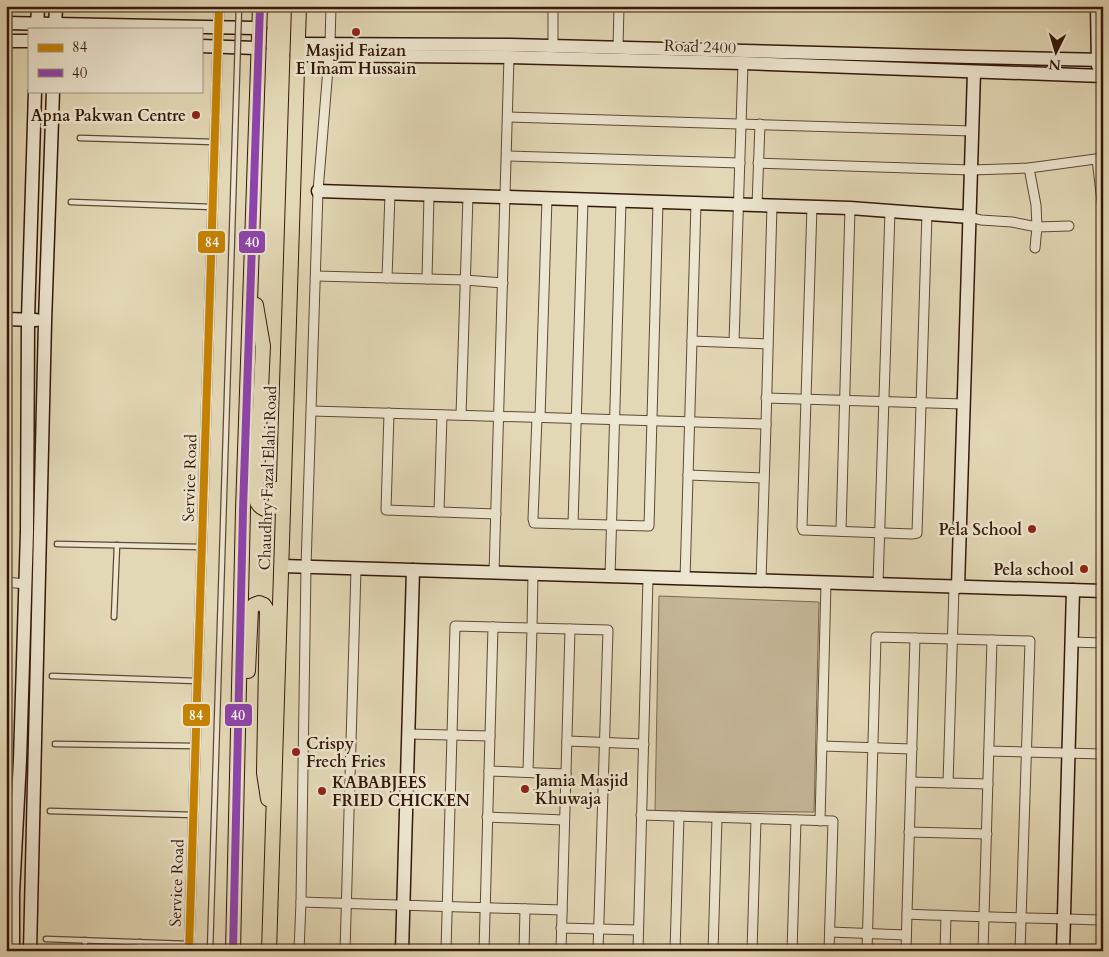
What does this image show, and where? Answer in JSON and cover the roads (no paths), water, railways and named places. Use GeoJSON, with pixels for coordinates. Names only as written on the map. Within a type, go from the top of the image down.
{"type":"FeatureCollection","features":[{"type":"Feature","properties":{"kind":"main road","name":"Chaudhry Fazal Elahi Road"},"geometry":{"type":"LineString","coordinates":[[233,951],[243,500],[260,6]]}},
{"type":"Feature","properties":{"kind":"main road","name":"Chaudhry Fazal Elahi Road"},"geometry":{"type":"LineString","coordinates":[[269,951],[299,6]]}},
{"type":"Feature","properties":{"kind":"main road"},"geometry":{"type":"LineString","coordinates":[[251,280],[263,346],[256,499],[258,505],[264,509],[271,508],[276,500],[281,371],[289,321]]}},
{"type":"Feature","properties":{"kind":"main road"},"geometry":{"type":"LineString","coordinates":[[235,820],[244,780],[251,609],[259,603],[264,605],[267,610],[264,773],[273,835]]}},
{"type":"Feature","properties":{"kind":"street"},"geometry":{"type":"LineString","coordinates":[[37,26],[38,6]]}},
{"type":"Feature","properties":{"kind":"street"},"geometry":{"type":"LineString","coordinates":[[55,26],[56,6]]}},
{"type":"Feature","properties":{"kind":"street","name":"Service Road"},"geometry":{"type":"LineString","coordinates":[[189,947],[218,6]]}},
{"type":"Feature","properties":{"kind":"street"},"geometry":{"type":"LineString","coordinates":[[299,951],[306,567],[318,191],[331,6]]}},
{"type":"Feature","properties":{"kind":"street"},"geometry":{"type":"LineString","coordinates":[[553,6],[553,46]]}},
{"type":"Feature","properties":{"kind":"street"},"geometry":{"type":"LineString","coordinates":[[618,48],[619,6]]}},
{"type":"Feature","properties":{"kind":"street"},"geometry":{"type":"LineString","coordinates":[[1097,6],[1100,76]]}},
{"type":"Feature","properties":{"kind":"street"},"geometry":{"type":"LineString","coordinates":[[6,23],[37,26],[260,28]]}},
{"type":"Feature","properties":{"kind":"street"},"geometry":{"type":"LineString","coordinates":[[6,40],[28,41]]}},
{"type":"Feature","properties":{"kind":"street"},"geometry":{"type":"LineString","coordinates":[[202,46],[259,48]]}},
{"type":"Feature","properties":{"kind":"street","name":"Road 2400"},"geometry":{"type":"LineString","coordinates":[[297,50],[553,46],[1100,60]]}},
{"type":"Feature","properties":{"kind":"street","name":"Road 2400"},"geometry":{"type":"LineString","coordinates":[[329,49],[509,57],[743,63],[1100,76]]}},
{"type":"Feature","properties":{"kind":"street"},"geometry":{"type":"LineString","coordinates":[[494,573],[509,57]]}},
{"type":"Feature","properties":{"kind":"street"},"geometry":{"type":"LineString","coordinates":[[734,342],[743,63]]}},
{"type":"Feature","properties":{"kind":"street"},"geometry":{"type":"LineString","coordinates":[[948,783],[964,404],[974,72]]}},
{"type":"Feature","properties":{"kind":"street"},"geometry":{"type":"LineString","coordinates":[[13,951],[10,893],[11,829],[20,760],[27,532],[28,319],[35,92]]}},
{"type":"Feature","properties":{"kind":"street"},"geometry":{"type":"LineString","coordinates":[[30,951],[52,92]]}},
{"type":"Feature","properties":{"kind":"street"},"geometry":{"type":"LineString","coordinates":[[508,117],[972,131]]}},
{"type":"Feature","properties":{"kind":"street"},"geometry":{"type":"LineString","coordinates":[[757,205],[760,124]]}},
{"type":"Feature","properties":{"kind":"street"},"geometry":{"type":"LineString","coordinates":[[507,156],[740,163]]}},
{"type":"Feature","properties":{"kind":"street"},"geometry":{"type":"LineString","coordinates":[[758,163],[971,170],[1029,168],[1100,158],[1103,210]]}},
{"type":"Feature","properties":{"kind":"street"},"geometry":{"type":"LineString","coordinates":[[1029,168],[1036,205],[1037,227],[1035,248]]}},
{"type":"Feature","properties":{"kind":"street"},"geometry":{"type":"LineString","coordinates":[[318,191],[812,206],[970,216],[981,220],[1012,222],[1037,227],[1069,226]]}},
{"type":"Feature","properties":{"kind":"street"},"geometry":{"type":"LineString","coordinates":[[388,278],[390,194]]}},
{"type":"Feature","properties":{"kind":"street"},"geometry":{"type":"LineString","coordinates":[[427,279],[429,195]]}},
{"type":"Feature","properties":{"kind":"street"},"geometry":{"type":"LineString","coordinates":[[461,415],[468,196]]}},
{"type":"Feature","properties":{"kind":"street"},"geometry":{"type":"LineString","coordinates":[[547,198],[534,523],[649,526],[658,202]]}},
{"type":"Feature","properties":{"kind":"street"},"geometry":{"type":"LineString","coordinates":[[573,524],[583,200]]}},
{"type":"Feature","properties":{"kind":"street"},"geometry":{"type":"LineString","coordinates":[[610,576],[621,201]]}},
{"type":"Feature","properties":{"kind":"street"},"geometry":{"type":"LineString","coordinates":[[685,579],[696,203]]}},
{"type":"Feature","properties":{"kind":"street"},"geometry":{"type":"LineString","coordinates":[[761,581],[772,205]]}},
{"type":"Feature","properties":{"kind":"street"},"geometry":{"type":"LineString","coordinates":[[812,206],[803,530],[917,533],[927,213]]}},
{"type":"Feature","properties":{"kind":"street"},"geometry":{"type":"LineString","coordinates":[[841,531],[850,208]]}},
{"type":"Feature","properties":{"kind":"street"},"geometry":{"type":"LineString","coordinates":[[878,584],[890,211]]}},
{"type":"Feature","properties":{"kind":"street"},"geometry":{"type":"LineString","coordinates":[[316,276],[465,280],[503,283]]}},
{"type":"Feature","properties":{"kind":"street"},"geometry":{"type":"LineString","coordinates":[[6,319],[28,319],[45,322]]}},
{"type":"Feature","properties":{"kind":"street"},"geometry":{"type":"LineString","coordinates":[[692,341],[768,344]]}},
{"type":"Feature","properties":{"kind":"street"},"geometry":{"type":"LineString","coordinates":[[766,398],[964,404]]}},
{"type":"Feature","properties":{"kind":"street"},"geometry":{"type":"LineString","coordinates":[[312,411],[766,424]]}},
{"type":"Feature","properties":{"kind":"street"},"geometry":{"type":"LineString","coordinates":[[389,413],[386,510],[496,514]]}},
{"type":"Feature","properties":{"kind":"street"},"geometry":{"type":"LineString","coordinates":[[439,512],[442,414]]}},
{"type":"Feature","properties":{"kind":"street"},"geometry":{"type":"LineString","coordinates":[[688,475],[764,478]]}},
{"type":"Feature","properties":{"kind":"street"},"geometry":{"type":"LineString","coordinates":[[282,566],[1103,591]]}},
{"type":"Feature","properties":{"kind":"street"},"geometry":{"type":"LineString","coordinates":[[345,951],[356,569]]}},
{"type":"Feature","properties":{"kind":"street"},"geometry":{"type":"LineString","coordinates":[[402,951],[413,570]]}},
{"type":"Feature","properties":{"kind":"street"},"geometry":{"type":"LineString","coordinates":[[528,772],[533,574]]}},
{"type":"Feature","properties":{"kind":"street"},"geometry":{"type":"LineString","coordinates":[[638,951],[648,578]]}},
{"type":"Feature","properties":{"kind":"street"},"geometry":{"type":"LineString","coordinates":[[6,582],[25,584]]}},
{"type":"Feature","properties":{"kind":"street"},"geometry":{"type":"LineString","coordinates":[[820,821],[826,583]]}},
{"type":"Feature","properties":{"kind":"street"},"geometry":{"type":"LineString","coordinates":[[1063,951],[1073,590]]}},
{"type":"Feature","properties":{"kind":"street"},"geometry":{"type":"LineString","coordinates":[[446,951],[455,626],[608,630],[598,951]]}},
{"type":"Feature","properties":{"kind":"street"},"geometry":{"type":"LineString","coordinates":[[484,951],[493,627]]}},
{"type":"Feature","properties":{"kind":"street"},"geometry":{"type":"LineString","coordinates":[[561,951],[570,629]]}},
{"type":"Feature","properties":{"kind":"street"},"geometry":{"type":"LineString","coordinates":[[867,951],[876,637],[1030,641],[1020,951]]}},
{"type":"Feature","properties":{"kind":"street"},"geometry":{"type":"LineString","coordinates":[[906,951],[915,638]]}},
{"type":"Feature","properties":{"kind":"street"},"geometry":{"type":"LineString","coordinates":[[983,951],[992,640]]}},
{"type":"Feature","properties":{"kind":"street"},"geometry":{"type":"LineString","coordinates":[[1072,642],[1103,643]]}},
{"type":"Feature","properties":{"kind":"street"},"geometry":{"type":"LineString","coordinates":[[408,734],[490,736]]}},
{"type":"Feature","properties":{"kind":"street"},"geometry":{"type":"LineString","coordinates":[[567,741],[644,744]]}},
{"type":"Feature","properties":{"kind":"street"},"geometry":{"type":"LineString","coordinates":[[822,746],[912,748]]}},
{"type":"Feature","properties":{"kind":"street"},"geometry":{"type":"LineString","coordinates":[[989,751],[1103,754]]}},
{"type":"Feature","properties":{"kind":"street"},"geometry":{"type":"LineString","coordinates":[[489,771],[566,774]]}},
{"type":"Feature","properties":{"kind":"street"},"geometry":{"type":"LineString","coordinates":[[911,782],[988,784]]}},
{"type":"Feature","properties":{"kind":"street"},"geometry":{"type":"LineString","coordinates":[[642,816],[833,821],[829,951]]}},
{"type":"Feature","properties":{"kind":"street"},"geometry":{"type":"LineString","coordinates":[[675,951],[679,816]]}},
{"type":"Feature","properties":{"kind":"street"},"geometry":{"type":"LineString","coordinates":[[487,817],[564,820]]}},
{"type":"Feature","properties":{"kind":"street"},"geometry":{"type":"LineString","coordinates":[[713,951],[717,818]]}},
{"type":"Feature","properties":{"kind":"street"},"geometry":{"type":"LineString","coordinates":[[752,951],[756,819]]}},
{"type":"Feature","properties":{"kind":"street"},"geometry":{"type":"LineString","coordinates":[[792,951],[796,820]]}},
{"type":"Feature","properties":{"kind":"street"},"geometry":{"type":"LineString","coordinates":[[909,832],[986,834]]}},
{"type":"Feature","properties":{"kind":"street"},"geometry":{"type":"LineString","coordinates":[[10,893],[32,895]]}},
{"type":"Feature","properties":{"kind":"street"},"geometry":{"type":"LineString","coordinates":[[301,902],[562,910]]}},
{"type":"Feature","properties":{"kind":"street"},"geometry":{"type":"LineString","coordinates":[[524,951],[525,909]]}},
{"type":"Feature","properties":{"kind":"street"},"geometry":{"type":"LineString","coordinates":[[907,914],[1103,920]]}},
{"type":"Feature","properties":{"kind":"street"},"geometry":{"type":"LineString","coordinates":[[945,951],[946,916]]}},
{"type":"Feature","properties":{"kind":"street"},"geometry":{"type":"LineString","coordinates":[[561,928],[638,930]]}},
{"type":"Feature","properties":{"kind":"street"},"geometry":{"type":"LineString","coordinates":[[830,932],[906,934]]}},
{"type":"Feature","properties":{"kind":"lane"},"geometry":{"type":"LineString","coordinates":[[210,951],[239,6]]}},
{"type":"Feature","properties":{"kind":"lane"},"geometry":{"type":"LineString","coordinates":[[80,138],[214,142]]}},
{"type":"Feature","properties":{"kind":"lane"},"geometry":{"type":"LineString","coordinates":[[71,202],[212,207]]}},
{"type":"Feature","properties":{"kind":"lane"},"geometry":{"type":"LineString","coordinates":[[57,544],[201,547]]}},
{"type":"Feature","properties":{"kind":"lane"},"geometry":{"type":"LineString","coordinates":[[114,617],[117,545]]}},
{"type":"Feature","properties":{"kind":"lane"},"geometry":{"type":"LineString","coordinates":[[52,676],[197,680]]}},
{"type":"Feature","properties":{"kind":"lane"},"geometry":{"type":"LineString","coordinates":[[55,744],[195,746]]}},
{"type":"Feature","properties":{"kind":"lane"},"geometry":{"type":"LineString","coordinates":[[50,811],[193,815]]}},
{"type":"Feature","properties":{"kind":"lane"},"geometry":{"type":"LineString","coordinates":[[46,939],[140,942],[189,947]]}},
{"type":"Feature","properties":{"kind":"lane"},"geometry":{"type":"LineString","coordinates":[[85,940],[85,951]]}},
{"type":"Feature","properties":{"kind":"lane"},"geometry":{"type":"LineString","coordinates":[[140,942],[140,951]]}},
{"type":"Feature","properties":{"kind":"place","name":"Masjid Faizan E Imam Hussain"},"geometry":{"type":"Point","coordinates":[356,32]}},
{"type":"Feature","properties":{"kind":"place","name":"Apna Pakwan Centre"},"geometry":{"type":"Point","coordinates":[196,115]}},
{"type":"Feature","properties":{"kind":"place","name":"Pela School"},"geometry":{"type":"Point","coordinates":[1032,529]}},
{"type":"Feature","properties":{"kind":"place","name":"Pela school"},"geometry":{"type":"Point","coordinates":[1084,569]}},
{"type":"Feature","properties":{"kind":"place","name":"Crispy Frech Fries"},"geometry":{"type":"Point","coordinates":[296,752]}},
{"type":"Feature","properties":{"kind":"place","name":"Jamia Masjid Khuwaja"},"geometry":{"type":"Point","coordinates":[525,789]}},
{"type":"Feature","properties":{"kind":"place","name":"KABABJEES FRIED CHICKEN"},"geometry":{"type":"Point","coordinates":[322,791]}}]}
